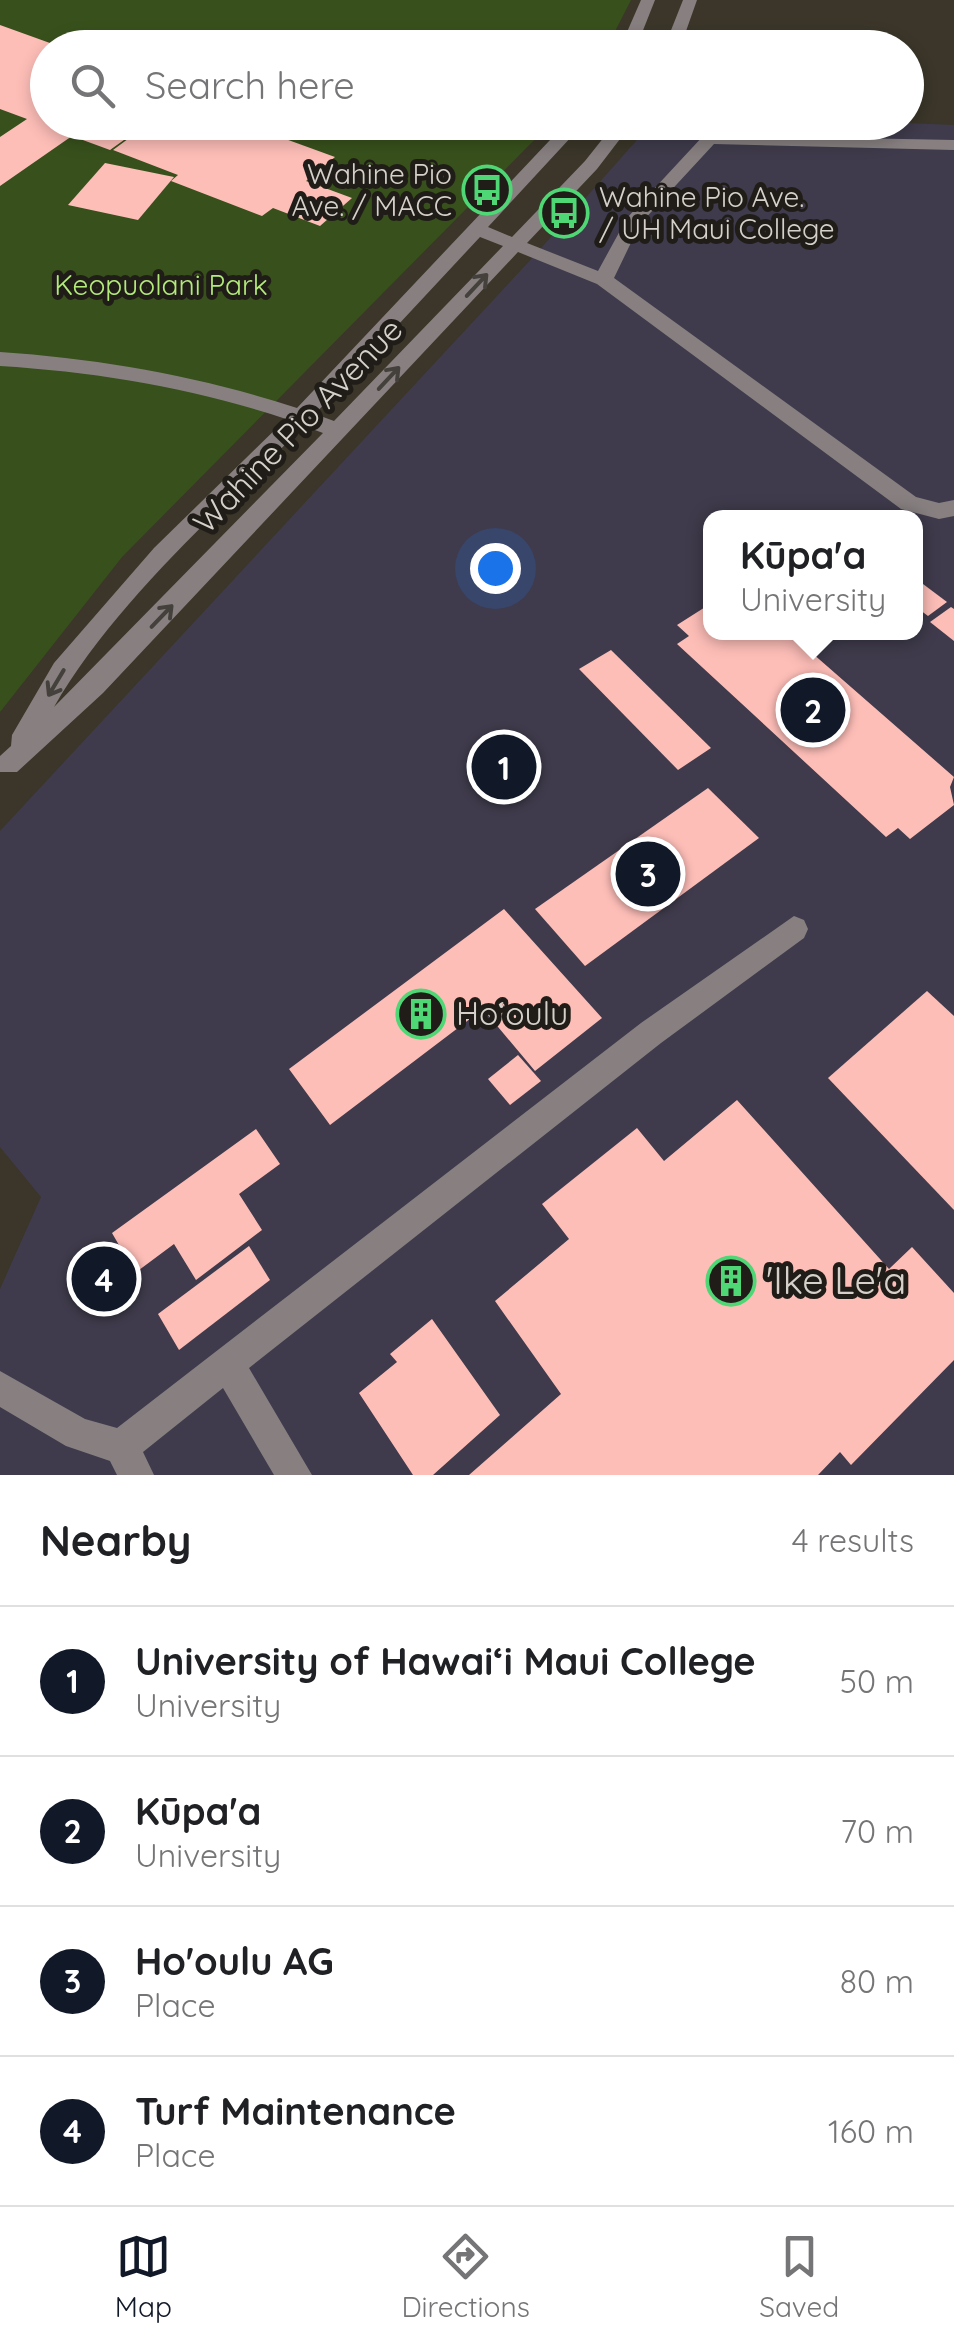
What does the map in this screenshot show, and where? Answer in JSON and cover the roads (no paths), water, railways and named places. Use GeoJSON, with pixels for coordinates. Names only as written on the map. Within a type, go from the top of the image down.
{"type":"FeatureCollection","features":[{"type":"Feature","properties":{"kind":"street"},"geometry":{"type":"LineString","coordinates":[[636,30],[648,0]]}},
{"type":"Feature","properties":{"kind":"street"},"geometry":{"type":"LineString","coordinates":[[679,30],[690,0]]}},
{"type":"Feature","properties":{"kind":"street","name":"Wahine Pio Avenue"},"geometry":{"type":"LineString","coordinates":[[4,770],[63,670],[162,554],[300,416],[560,140]]}},
{"type":"Feature","properties":{"kind":"street","name":"Wahine Pio Avenue"},"geometry":{"type":"LineString","coordinates":[[4,770],[94,686],[516,245],[610,140]]}},
{"type":"Feature","properties":{"kind":"street"},"geometry":{"type":"LineString","coordinates":[[604,280],[611,253],[628,229],[709,140]]}},
{"type":"Feature","properties":{"kind":"street"},"geometry":{"type":"LineString","coordinates":[[759,140],[954,144]]}},
{"type":"Feature","properties":{"kind":"street"},"geometry":{"type":"LineString","coordinates":[[478,230],[604,280],[909,503],[939,511],[954,508]]}},
{"type":"Feature","properties":{"kind":"street"},"geometry":{"type":"LineString","coordinates":[[0,358],[82,363],[197,382],[339,431]]}},
{"type":"Feature","properties":{"kind":"street"},"geometry":{"type":"LineString","coordinates":[[0,1388],[128,1461],[227,1362],[651,1034],[794,929]]}},
{"type":"Feature","properties":{"kind":"street"},"geometry":{"type":"LineString","coordinates":[[227,1362],[294,1475]]}},
{"type":"Feature","properties":{"kind":"place","name":"Wahine Pio Ave. / MACC"},"geometry":{"type":"Point","coordinates":[487,190]}},
{"type":"Feature","properties":{"kind":"place","name":"Wahine Pio Ave. / UH Maui College"},"geometry":{"type":"Point","coordinates":[564,213]}},
{"type":"Feature","properties":{"kind":"place","name":"Kūpa'a"},"geometry":{"type":"Point","coordinates":[813,710]}},
{"type":"Feature","properties":{"kind":"place","name":"University of Hawai‘i Maui College"},"geometry":{"type":"Point","coordinates":[504,767]}},
{"type":"Feature","properties":{"kind":"place","name":"Ho'oulu AG"},"geometry":{"type":"Point","coordinates":[648,874]}},
{"type":"Feature","properties":{"kind":"place","name":"Ho‘oulu"},"geometry":{"type":"Point","coordinates":[421,1014]}},
{"type":"Feature","properties":{"kind":"place","name":"Turf Maintenance"},"geometry":{"type":"Point","coordinates":[104,1279]}},
{"type":"Feature","properties":{"kind":"place","name":"'Ike Le'a"},"geometry":{"type":"Point","coordinates":[731,1281]}},
{"type":"Feature","properties":{"kind":"park label","name":"Keopuolani Park"},"geometry":{"type":"Point","coordinates":[161,285]}}]}
